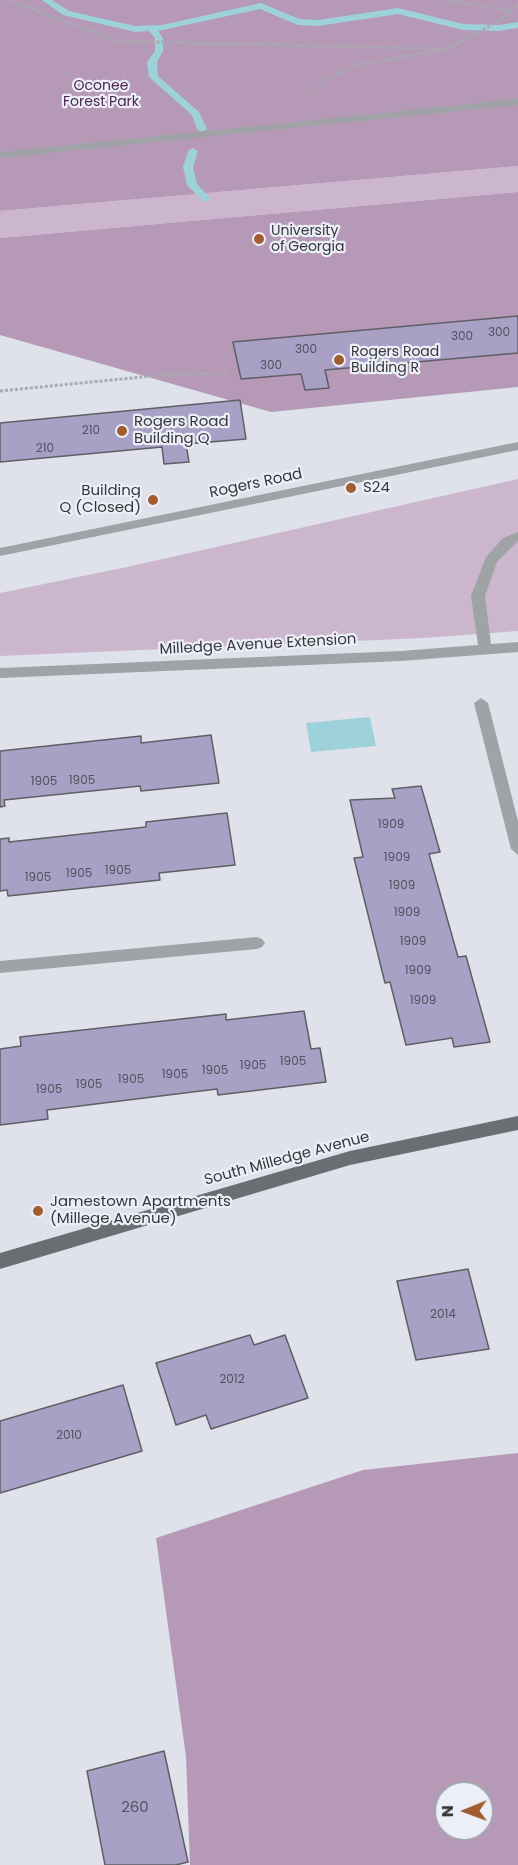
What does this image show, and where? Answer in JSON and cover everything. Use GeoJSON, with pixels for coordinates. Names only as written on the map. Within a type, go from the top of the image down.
{"type":"FeatureCollection","features":[{"type":"Feature","properties":{"kind":"main road","name":"South Milledge Avenue"},"geometry":{"type":"LineString","coordinates":[[0,1261],[350,1158],[518,1123]]}},
{"type":"Feature","properties":{"kind":"street"},"geometry":{"type":"LineString","coordinates":[[0,155],[518,102]]}},
{"type":"Feature","properties":{"kind":"street","name":"Rogers Road"},"geometry":{"type":"LineString","coordinates":[[0,552],[518,446]]}},
{"type":"Feature","properties":{"kind":"street"},"geometry":{"type":"LineString","coordinates":[[485,651],[478,596],[491,560],[508,541],[518,536]]}},
{"type":"Feature","properties":{"kind":"street","name":"Milledge Avenue Extension"},"geometry":{"type":"LineString","coordinates":[[0,674],[485,651],[518,647]]}},
{"type":"Feature","properties":{"kind":"street"},"geometry":{"type":"LineString","coordinates":[[481,704],[518,849]]}},
{"type":"Feature","properties":{"kind":"street"},"geometry":{"type":"LineString","coordinates":[[0,967],[257,943]]}},
{"type":"Feature","properties":{"kind":"path"},"geometry":{"type":"LineString","coordinates":[[9,0],[116,41],[446,49]]}},
{"type":"Feature","properties":{"kind":"path"},"geometry":{"type":"LineString","coordinates":[[445,0],[511,11]]}},
{"type":"Feature","properties":{"kind":"path"},"geometry":{"type":"LineString","coordinates":[[290,127],[323,80],[357,65],[446,49],[499,21],[518,5]]}},
{"type":"Feature","properties":{"kind":"path"},"geometry":{"type":"LineString","coordinates":[[0,391],[172,374],[227,373]]}},
{"type":"Feature","properties":{"kind":"shaded area"},"geometry":{"type":"Polygon","coordinates":[[[518,166],[518,192],[0,238],[0,211],[518,166]]]}},
{"type":"Feature","properties":{"kind":"shaded area"},"geometry":{"type":"Polygon","coordinates":[[[518,479],[518,631],[424,638],[0,656],[0,593],[127,567],[518,479]]]}},
{"type":"Feature","properties":{"kind":"green space","name":"Oconee Forest Park"},"geometry":{"type":"Polygon","coordinates":[[[0,0],[518,0],[518,166],[0,211],[0,0]]]}},
{"type":"Feature","properties":{"kind":"green space"},"geometry":{"type":"Polygon","coordinates":[[[518,192],[518,387],[271,412],[0,335],[0,238],[518,192]]]}},
{"type":"Feature","properties":{"kind":"green space"},"geometry":{"type":"Polygon","coordinates":[[[518,1453],[518,1865],[190,1865],[186,1757],[156,1538],[363,1470],[518,1453]]]}},
{"type":"Feature","properties":{"kind":"water"},"geometry":{"type":"Polygon","coordinates":[[[370,717],[376,746],[311,752],[306,723],[370,717]]]}},
{"type":"Feature","properties":{"kind":"building","name":"Rogers Road Building R"},"geometry":{"type":"Polygon","coordinates":[[[518,316],[518,353],[325,370],[329,388],[305,390],[301,374],[241,379],[233,342],[518,316]]]}},
{"type":"Feature","properties":{"kind":"building","name":"Rogers Road Building Q"},"geometry":{"type":"Polygon","coordinates":[[[240,400],[246,439],[186,444],[189,462],[164,464],[162,447],[0,462],[0,423],[240,400]]]}},
{"type":"Feature","properties":{"kind":"building"},"geometry":{"type":"Polygon","coordinates":[[[211,735],[219,783],[141,791],[140,786],[4,800],[5,806],[0,807],[0,751],[141,736],[141,743],[211,735]]]}},
{"type":"Feature","properties":{"kind":"building"},"geometry":{"type":"Polygon","coordinates":[[[421,786],[440,852],[429,854],[458,957],[466,956],[490,1042],[454,1047],[452,1038],[406,1045],[390,982],[385,983],[354,858],[363,857],[350,800],[395,798],[392,789],[421,786]]]}},
{"type":"Feature","properties":{"kind":"building"},"geometry":{"type":"Polygon","coordinates":[[[227,813],[235,865],[159,873],[160,880],[8,896],[7,890],[0,891],[0,839],[9,838],[9,842],[146,827],[146,822],[227,813]]]}},
{"type":"Feature","properties":{"kind":"building"},"geometry":{"type":"Polygon","coordinates":[[[304,1011],[311,1049],[320,1048],[326,1082],[218,1095],[217,1089],[47,1110],[48,1119],[0,1125],[0,1049],[21,1046],[20,1037],[226,1014],[226,1020],[304,1011]]]}},
{"type":"Feature","properties":{"kind":"building"},"geometry":{"type":"Polygon","coordinates":[[[468,1269],[489,1349],[416,1360],[397,1281],[468,1269]]]}},
{"type":"Feature","properties":{"kind":"building"},"geometry":{"type":"Polygon","coordinates":[[[250,1335],[254,1345],[285,1335],[308,1398],[211,1429],[206,1415],[176,1425],[156,1363],[250,1335]]]}},
{"type":"Feature","properties":{"kind":"building"},"geometry":{"type":"Polygon","coordinates":[[[123,1385],[142,1451],[0,1493],[0,1421],[123,1385]]]}},
{"type":"Feature","properties":{"kind":"building"},"geometry":{"type":"Polygon","coordinates":[[[164,1751],[188,1862],[176,1865],[105,1865],[87,1771],[164,1751]]]}},
{"type":"Feature","properties":{"kind":"waterway"},"geometry":{"type":"LineString","coordinates":[[46,0],[66,13],[135,29],[162,28],[261,6],[298,22],[318,23],[398,11],[463,27],[499,28],[518,25]]}},
{"type":"Feature","properties":{"kind":"waterway"},"geometry":{"type":"LineString","coordinates":[[152,29],[159,38],[159,51],[152,62],[154,77],[196,114],[202,129]]}},
{"type":"Feature","properties":{"kind":"waterway"},"geometry":{"type":"LineString","coordinates":[[193,151],[188,167],[192,185],[206,199]]}},
{"type":"Feature","properties":{"kind":"place","name":"University of Georgia"},"geometry":{"type":"Point","coordinates":[259,239]}},
{"type":"Feature","properties":{"kind":"place","name":"Rogers Road Building R"},"geometry":{"type":"Point","coordinates":[339,360]}},
{"type":"Feature","properties":{"kind":"place","name":"Rogers Road Building Q"},"geometry":{"type":"Point","coordinates":[122,431]}},
{"type":"Feature","properties":{"kind":"place","name":"S24"},"geometry":{"type":"Point","coordinates":[351,488]}},
{"type":"Feature","properties":{"kind":"place","name":"Building Q (Closed)"},"geometry":{"type":"Point","coordinates":[153,500]}},
{"type":"Feature","properties":{"kind":"place","name":"Jamestown Apartments (Millege Avenue)"},"geometry":{"type":"Point","coordinates":[38,1211]}}]}
